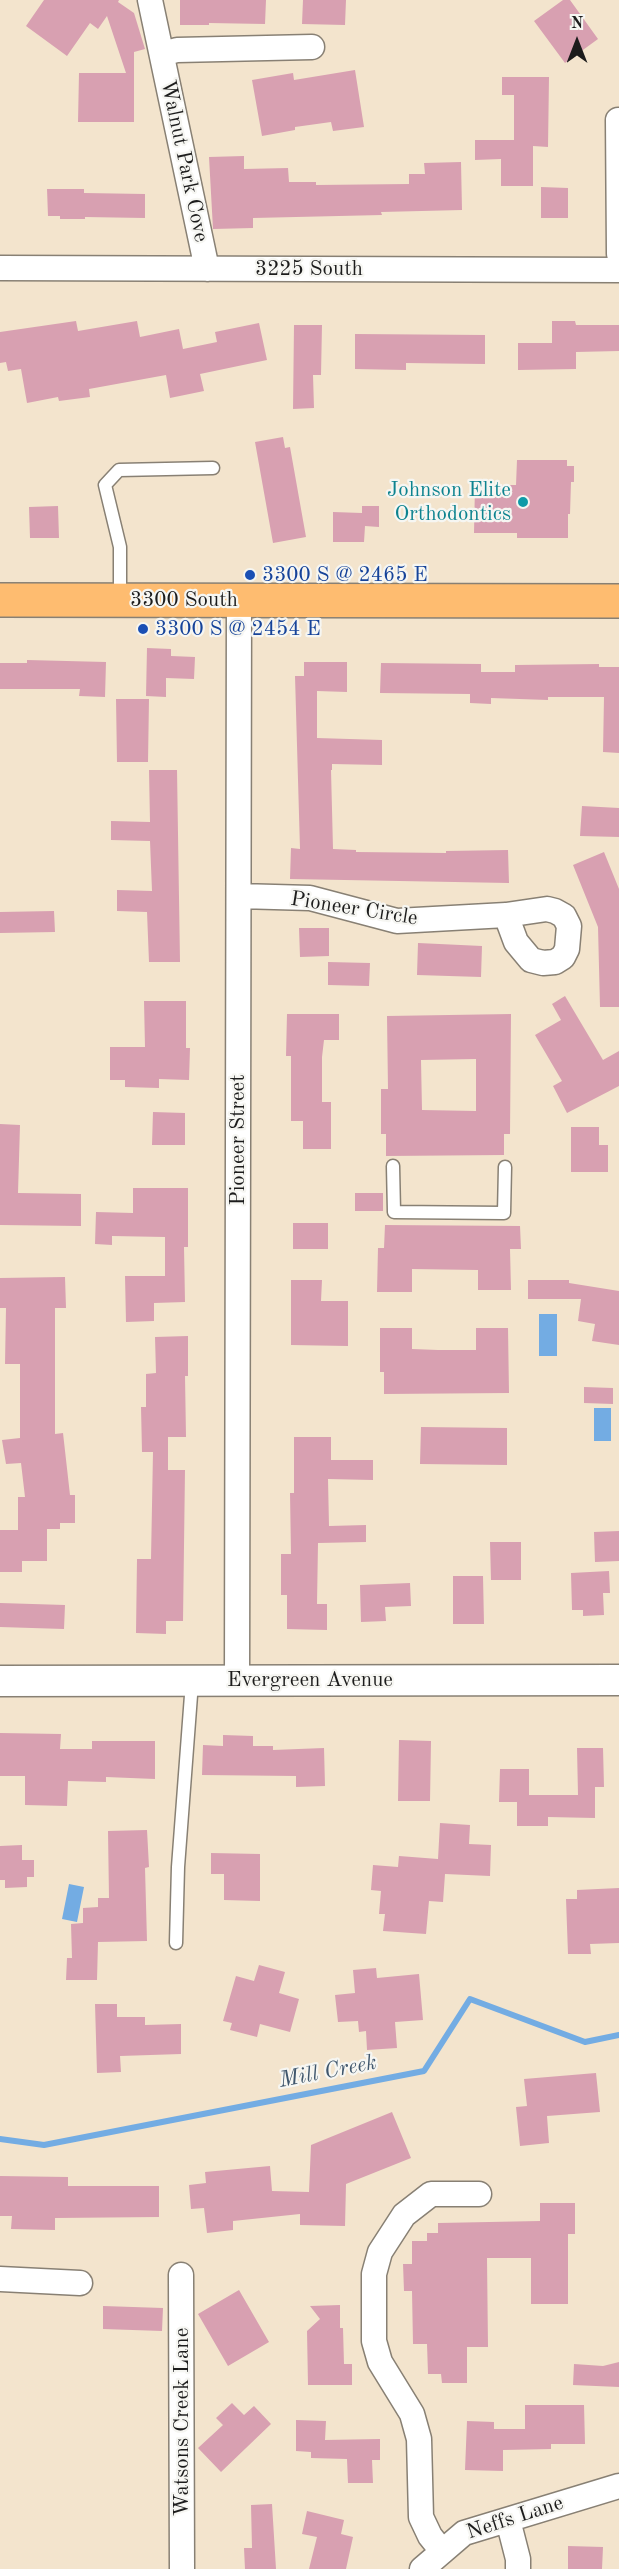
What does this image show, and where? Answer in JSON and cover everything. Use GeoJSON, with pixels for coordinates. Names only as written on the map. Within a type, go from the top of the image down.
{"type":"FeatureCollection","features":[{"type":"Feature","properties":{"kind":"main road","name":"3300 South"},"geometry":{"type":"LineString","coordinates":[[0,600],[619,601]]}},
{"type":"Feature","properties":{"kind":"street","name":"Walnut Park Cove"},"geometry":{"type":"LineString","coordinates":[[150,0],[207,269]]}},
{"type":"Feature","properties":{"kind":"street","name":"Walnut Park Cove"},"geometry":{"type":"LineString","coordinates":[[162,54],[177,50],[312,46]]}},
{"type":"Feature","properties":{"kind":"street"},"geometry":{"type":"LineString","coordinates":[[618,120],[619,254]]}},
{"type":"Feature","properties":{"kind":"street","name":"3225 South"},"geometry":{"type":"LineString","coordinates":[[0,268],[619,270]]}},
{"type":"Feature","properties":{"kind":"street","name":"Pioneer Street"},"geometry":{"type":"LineString","coordinates":[[237,1680],[239,600]]}},
{"type":"Feature","properties":{"kind":"street","name":"Pioneer Circle"},"geometry":{"type":"LineString","coordinates":[[239,896],[310,898],[397,921],[506,915]]}},
{"type":"Feature","properties":{"kind":"street","name":"Evergreen Avenue"},"geometry":{"type":"LineString","coordinates":[[0,1681],[619,1680]]}},
{"type":"Feature","properties":{"kind":"street"},"geometry":{"type":"LineString","coordinates":[[442,2551],[430,2536],[421,2517],[419,2439],[412,2414],[380,2362],[374,2341],[375,2274],[380,2252],[404,2215],[431,2194],[478,2194]]}},
{"type":"Feature","properties":{"kind":"street","name":"Watsons Creek Lane"},"geometry":{"type":"LineString","coordinates":[[181,2275],[182,2569]]}},
{"type":"Feature","properties":{"kind":"street"},"geometry":{"type":"LineString","coordinates":[[0,2279],[80,2283]]}},
{"type":"Feature","properties":{"kind":"street","name":"Neffs Lane"},"geometry":{"type":"LineString","coordinates":[[422,2569],[464,2533],[619,2486]]}},
{"type":"Feature","properties":{"kind":"street"},"geometry":{"type":"LineString","coordinates":[[508,2520],[518,2559],[518,2569]]}},
{"type":"Feature","properties":{"kind":"lane"},"geometry":{"type":"LineString","coordinates":[[120,600],[120,547],[105,485],[119,470],[213,468]]}},
{"type":"Feature","properties":{"kind":"lane"},"geometry":{"type":"LineString","coordinates":[[393,1166],[394,1212],[504,1213],[505,1167]]}},
{"type":"Feature","properties":{"kind":"lane"},"geometry":{"type":"LineString","coordinates":[[176,1943],[178,1868],[192,1680]]}},
{"type":"Feature","properties":{"kind":"water"},"geometry":{"type":"Polygon","coordinates":[[[539,1314],[557,1314],[557,1356],[539,1356],[539,1314]]]}},
{"type":"Feature","properties":{"kind":"water"},"geometry":{"type":"Polygon","coordinates":[[[594,1408],[611,1408],[611,1441],[594,1441],[594,1408]]]}},
{"type":"Feature","properties":{"kind":"water"},"geometry":{"type":"Polygon","coordinates":[[[69,1884],[84,1887],[77,1922],[62,1919],[69,1884]]]}},
{"type":"Feature","properties":{"kind":"building"},"geometry":{"type":"Polygon","coordinates":[[[44,0],[119,0],[118,2],[134,13],[145,49],[134,52],[134,122],[78,122],[79,73],[126,73],[107,16],[98,29],[90,23],[67,56],[26,26],[44,0]]]}},
{"type":"Feature","properties":{"kind":"building"},"geometry":{"type":"Polygon","coordinates":[[[180,0],[266,0],[265,24],[180,25],[180,0]]]}},
{"type":"Feature","properties":{"kind":"building"},"geometry":{"type":"Polygon","coordinates":[[[303,0],[346,0],[345,25],[302,24],[303,0]]]}},
{"type":"Feature","properties":{"kind":"building"},"geometry":{"type":"Polygon","coordinates":[[[563,0],[570,0],[598,39],[565,63],[534,21],[563,0]]]}},
{"type":"Feature","properties":{"kind":"building"},"geometry":{"type":"Polygon","coordinates":[[[355,70],[364,127],[333,131],[331,122],[295,127],[295,130],[262,136],[252,80],[293,73],[294,80],[355,70]]]}},
{"type":"Feature","properties":{"kind":"building"},"geometry":{"type":"Polygon","coordinates":[[[502,77],[549,77],[548,147],[533,146],[533,186],[501,186],[501,159],[475,160],[475,140],[514,140],[514,95],[502,95],[502,77]]]}},
{"type":"Feature","properties":{"kind":"building"},"geometry":{"type":"Polygon","coordinates":[[[244,156],[244,169],[288,168],[289,182],[316,182],[316,185],[409,184],[409,174],[425,174],[424,163],[461,162],[462,210],[381,212],[382,215],[253,218],[253,228],[213,229],[209,157],[244,156]]]}},
{"type":"Feature","properties":{"kind":"building"},"geometry":{"type":"Polygon","coordinates":[[[541,187],[568,188],[568,218],[541,218],[541,187]]]}},
{"type":"Feature","properties":{"kind":"building"},"geometry":{"type":"Polygon","coordinates":[[[47,189],[84,189],[84,193],[145,194],[145,218],[60,219],[60,216],[48,216],[47,189]]]}},
{"type":"Feature","properties":{"kind":"building"},"geometry":{"type":"Polygon","coordinates":[[[76,321],[78,331],[137,321],[140,337],[179,329],[183,349],[217,342],[215,332],[259,323],[267,360],[200,374],[204,391],[170,398],[166,375],[89,389],[90,397],[59,401],[58,397],[27,403],[21,369],[8,371],[6,362],[0,363],[0,332],[76,321]]]}},
{"type":"Feature","properties":{"kind":"building"},"geometry":{"type":"Polygon","coordinates":[[[552,321],[575,321],[576,325],[619,325],[619,351],[576,352],[576,369],[518,370],[518,343],[552,343],[552,321]]]}},
{"type":"Feature","properties":{"kind":"building"},"geometry":{"type":"Polygon","coordinates":[[[294,325],[322,325],[321,375],[313,375],[314,408],[293,409],[294,325]]]}},
{"type":"Feature","properties":{"kind":"building"},"geometry":{"type":"Polygon","coordinates":[[[355,334],[485,335],[485,364],[406,363],[406,370],[355,369],[355,334]]]}},
{"type":"Feature","properties":{"kind":"building"},"geometry":{"type":"Polygon","coordinates":[[[283,437],[285,448],[290,447],[306,537],[273,543],[255,442],[283,437]]]}},
{"type":"Feature","properties":{"kind":"building","name":"Johnson Elite Orthodontics"},"geometry":{"type":"Polygon","coordinates":[[[517,460],[567,460],[567,466],[574,466],[570,514],[568,514],[568,538],[517,538],[517,533],[474,533],[475,485],[516,485],[517,460]]]}},
{"type":"Feature","properties":{"kind":"building"},"geometry":{"type":"Polygon","coordinates":[[[58,506],[59,538],[30,538],[29,507],[58,506]]]}},
{"type":"Feature","properties":{"kind":"building"},"geometry":{"type":"Polygon","coordinates":[[[362,506],[379,506],[379,527],[365,526],[364,542],[333,542],[333,512],[362,513],[362,506]]]}},
{"type":"Feature","properties":{"kind":"building"},"geometry":{"type":"Polygon","coordinates":[[[147,648],[171,649],[171,656],[195,657],[194,679],[166,678],[166,697],[146,696],[147,648]]]}},
{"type":"Feature","properties":{"kind":"building"},"geometry":{"type":"Polygon","coordinates":[[[27,660],[106,662],[105,697],[79,696],[80,689],[0,689],[0,663],[27,663],[27,660]]]}},
{"type":"Feature","properties":{"kind":"building"},"geometry":{"type":"Polygon","coordinates":[[[304,662],[347,662],[347,692],[317,691],[317,738],[382,740],[382,765],[332,764],[333,849],[356,850],[356,852],[446,853],[446,851],[508,850],[509,883],[290,879],[291,848],[300,849],[295,676],[304,676],[304,662]]]}},
{"type":"Feature","properties":{"kind":"building"},"geometry":{"type":"Polygon","coordinates":[[[381,663],[481,664],[481,672],[515,672],[515,665],[599,664],[599,667],[619,667],[619,753],[603,752],[604,697],[548,697],[548,700],[491,698],[491,704],[470,703],[470,694],[380,693],[381,663]]]}},
{"type":"Feature","properties":{"kind":"building"},"geometry":{"type":"Polygon","coordinates":[[[116,699],[149,699],[148,762],[117,762],[116,699]]]}},
{"type":"Feature","properties":{"kind":"building"},"geometry":{"type":"Polygon","coordinates":[[[149,770],[177,770],[180,962],[149,962],[147,912],[117,911],[117,890],[152,891],[150,841],[111,840],[111,821],[150,822],[149,770]]]}},
{"type":"Feature","properties":{"kind":"building"},"geometry":{"type":"Polygon","coordinates":[[[582,806],[619,808],[619,837],[580,836],[582,806]]]}},
{"type":"Feature","properties":{"kind":"building"},"geometry":{"type":"Polygon","coordinates":[[[604,852],[619,889],[619,1007],[600,1007],[598,927],[573,865],[604,852]]]}},
{"type":"Feature","properties":{"kind":"building"},"geometry":{"type":"Polygon","coordinates":[[[54,911],[55,932],[0,933],[0,912],[54,911]]]}},
{"type":"Feature","properties":{"kind":"building"},"geometry":{"type":"Polygon","coordinates":[[[299,928],[329,928],[329,956],[300,957],[299,928]]]}},
{"type":"Feature","properties":{"kind":"building"},"geometry":{"type":"Polygon","coordinates":[[[418,943],[482,946],[481,977],[417,975],[418,943]]]}},
{"type":"Feature","properties":{"kind":"building"},"geometry":{"type":"Polygon","coordinates":[[[328,962],[370,963],[369,986],[328,985],[328,962]]]}},
{"type":"Feature","properties":{"kind":"building"},"geometry":{"type":"Polygon","coordinates":[[[565,996],[603,1060],[619,1051],[619,1086],[567,1113],[553,1086],[562,1081],[535,1035],[561,1020],[552,1004],[565,996]]]}},
{"type":"Feature","properties":{"kind":"building"},"geometry":{"type":"Polygon","coordinates":[[[144,1001],[186,1001],[186,1048],[190,1048],[189,1080],[159,1079],[159,1088],[125,1087],[125,1080],[110,1080],[110,1047],[145,1047],[144,1001]]]}},
{"type":"Feature","properties":{"kind":"building"},"geometry":{"type":"Polygon","coordinates":[[[287,1014],[339,1014],[339,1040],[324,1040],[322,1057],[322,1102],[331,1102],[331,1149],[303,1149],[303,1121],[291,1121],[291,1056],[286,1056],[287,1014]]]}},
{"type":"Feature","properties":{"kind":"building"},"geometry":{"type":"Polygon","coordinates":[[[511,1014],[510,1134],[504,1134],[504,1155],[386,1156],[386,1134],[381,1134],[381,1089],[388,1089],[387,1016],[511,1014]],[[476,1059],[421,1060],[422,1110],[476,1111],[476,1059]]]}},
{"type":"Feature","properties":{"kind":"building"},"geometry":{"type":"Polygon","coordinates":[[[153,1112],[185,1113],[185,1145],[152,1145],[153,1112]]]}},
{"type":"Feature","properties":{"kind":"building"},"geometry":{"type":"Polygon","coordinates":[[[0,1124],[20,1125],[18,1193],[81,1194],[81,1226],[0,1225],[0,1124]]]}},
{"type":"Feature","properties":{"kind":"building"},"geometry":{"type":"Polygon","coordinates":[[[571,1127],[599,1127],[599,1145],[608,1145],[608,1172],[571,1172],[571,1127]]]}},
{"type":"Feature","properties":{"kind":"building"},"geometry":{"type":"Polygon","coordinates":[[[133,1188],[188,1188],[188,1247],[184,1247],[185,1302],[154,1303],[154,1321],[126,1322],[125,1276],[165,1276],[165,1237],[112,1236],[112,1245],[95,1244],[96,1212],[133,1213],[133,1188]]]}},
{"type":"Feature","properties":{"kind":"building"},"geometry":{"type":"Polygon","coordinates":[[[355,1193],[383,1193],[383,1211],[355,1211],[355,1193]]]}},
{"type":"Feature","properties":{"kind":"building"},"geometry":{"type":"Polygon","coordinates":[[[293,1223],[328,1223],[328,1249],[293,1249],[293,1223]]]}},
{"type":"Feature","properties":{"kind":"building"},"geometry":{"type":"Polygon","coordinates":[[[385,1225],[520,1226],[521,1249],[510,1249],[511,1290],[478,1290],[478,1270],[412,1269],[412,1292],[377,1292],[378,1248],[384,1248],[385,1225]]]}},
{"type":"Feature","properties":{"kind":"building"},"geometry":{"type":"Polygon","coordinates":[[[65,1277],[66,1308],[55,1308],[55,1434],[63,1433],[70,1495],[75,1495],[75,1523],[60,1523],[60,1529],[47,1529],[47,1561],[22,1561],[22,1572],[0,1572],[0,1530],[18,1530],[18,1497],[25,1497],[21,1463],[6,1464],[2,1440],[20,1438],[20,1364],[5,1364],[6,1308],[0,1308],[0,1278],[65,1277]]]}},
{"type":"Feature","properties":{"kind":"building"},"geometry":{"type":"Polygon","coordinates":[[[291,1280],[322,1280],[321,1301],[348,1301],[348,1346],[291,1345],[291,1280]]]}},
{"type":"Feature","properties":{"kind":"building"},"geometry":{"type":"Polygon","coordinates":[[[528,1280],[569,1280],[569,1283],[619,1291],[619,1345],[592,1341],[595,1324],[578,1321],[581,1299],[528,1299],[528,1280]]]}},
{"type":"Feature","properties":{"kind":"building"},"geometry":{"type":"Polygon","coordinates":[[[380,1328],[412,1328],[412,1349],[476,1350],[476,1328],[508,1328],[509,1393],[384,1394],[384,1372],[380,1372],[380,1328]]]}},
{"type":"Feature","properties":{"kind":"building"},"geometry":{"type":"Polygon","coordinates":[[[188,1336],[188,1376],[185,1376],[186,1437],[168,1437],[168,1470],[185,1470],[183,1621],[166,1621],[166,1634],[136,1633],[137,1559],[151,1559],[153,1452],[142,1452],[141,1407],[146,1407],[146,1374],[156,1373],[155,1337],[188,1336]]]}},
{"type":"Feature","properties":{"kind":"building"},"geometry":{"type":"Polygon","coordinates":[[[584,1387],[613,1388],[613,1404],[584,1403],[584,1387]]]}},
{"type":"Feature","properties":{"kind":"building"},"geometry":{"type":"Polygon","coordinates":[[[421,1427],[507,1428],[507,1465],[420,1464],[421,1427]]]}},
{"type":"Feature","properties":{"kind":"building"},"geometry":{"type":"Polygon","coordinates":[[[294,1437],[331,1437],[331,1460],[373,1460],[373,1480],[328,1479],[329,1526],[366,1525],[366,1542],[318,1543],[317,1604],[327,1604],[327,1630],[287,1629],[287,1595],[281,1595],[281,1554],[291,1554],[290,1493],[294,1493],[294,1437]]]}},
{"type":"Feature","properties":{"kind":"building"},"geometry":{"type":"Polygon","coordinates":[[[619,1531],[619,1561],[595,1562],[594,1532],[619,1531]]]}},
{"type":"Feature","properties":{"kind":"building"},"geometry":{"type":"Polygon","coordinates":[[[490,1542],[521,1542],[521,1580],[491,1580],[490,1542]]]}},
{"type":"Feature","properties":{"kind":"building"},"geometry":{"type":"Polygon","coordinates":[[[609,1571],[610,1593],[603,1593],[604,1615],[583,1616],[583,1610],[572,1610],[571,1573],[609,1571]]]}},
{"type":"Feature","properties":{"kind":"building"},"geometry":{"type":"Polygon","coordinates":[[[453,1576],[483,1576],[484,1624],[453,1624],[453,1576]]]}},
{"type":"Feature","properties":{"kind":"building"},"geometry":{"type":"Polygon","coordinates":[[[410,1583],[411,1606],[385,1607],[386,1621],[361,1622],[360,1585],[410,1583]]]}},
{"type":"Feature","properties":{"kind":"building"},"geometry":{"type":"Polygon","coordinates":[[[0,1603],[65,1605],[64,1629],[0,1627],[0,1603]]]}},
{"type":"Feature","properties":{"kind":"building"},"geometry":{"type":"Polygon","coordinates":[[[0,1733],[61,1734],[60,1749],[92,1749],[92,1741],[155,1741],[155,1779],[106,1777],[106,1782],[68,1781],[67,1806],[25,1805],[25,1776],[0,1776],[0,1733]]]}},
{"type":"Feature","properties":{"kind":"building"},"geometry":{"type":"Polygon","coordinates":[[[223,1735],[253,1736],[253,1746],[273,1746],[273,1750],[324,1748],[325,1786],[296,1787],[296,1776],[202,1775],[203,1745],[223,1746],[223,1735]]]}},
{"type":"Feature","properties":{"kind":"building"},"geometry":{"type":"Polygon","coordinates":[[[399,1740],[431,1741],[430,1801],[398,1801],[399,1740]]]}},
{"type":"Feature","properties":{"kind":"building"},"geometry":{"type":"Polygon","coordinates":[[[577,1748],[603,1748],[604,1787],[595,1787],[595,1818],[548,1817],[548,1826],[517,1826],[517,1802],[499,1802],[500,1769],[529,1769],[529,1795],[578,1795],[577,1748]]]}},
{"type":"Feature","properties":{"kind":"building"},"geometry":{"type":"Polygon","coordinates":[[[440,1823],[470,1825],[469,1844],[491,1845],[490,1876],[445,1874],[443,1902],[429,1901],[426,1934],[383,1931],[385,1914],[379,1914],[381,1891],[371,1890],[373,1865],[398,1867],[399,1856],[438,1859],[440,1823]]]}},
{"type":"Feature","properties":{"kind":"building"},"geometry":{"type":"Polygon","coordinates":[[[147,1830],[149,1867],[145,1868],[147,1941],[98,1942],[97,1980],[66,1980],[67,1958],[72,1958],[71,1924],[83,1923],[83,1908],[98,1907],[98,1898],[109,1898],[108,1831],[147,1830]]]}},
{"type":"Feature","properties":{"kind":"building"},"geometry":{"type":"Polygon","coordinates":[[[22,1845],[22,1860],[34,1860],[34,1877],[27,1877],[27,1887],[5,1888],[5,1880],[0,1880],[0,1846],[22,1845]]]}},
{"type":"Feature","properties":{"kind":"building"},"geometry":{"type":"Polygon","coordinates":[[[211,1853],[260,1854],[260,1901],[224,1900],[224,1874],[211,1874],[211,1853]]]}},
{"type":"Feature","properties":{"kind":"building"},"geometry":{"type":"Polygon","coordinates":[[[619,1888],[619,1943],[590,1944],[591,1954],[568,1954],[566,1899],[577,1899],[577,1890],[619,1888]]]}},
{"type":"Feature","properties":{"kind":"building"},"geometry":{"type":"Polygon","coordinates":[[[259,1965],[285,1972],[279,1993],[299,1999],[290,2032],[260,2024],[257,2037],[230,2030],[232,2023],[223,2021],[236,1976],[254,1981],[259,1965]]]}},
{"type":"Feature","properties":{"kind":"building"},"geometry":{"type":"Polygon","coordinates":[[[376,1968],[377,1978],[419,1974],[423,2020],[395,2022],[397,2048],[367,2050],[366,2031],[359,2032],[358,2021],[338,2022],[335,1995],[355,1993],[353,1970],[376,1968]]]}},
{"type":"Feature","properties":{"kind":"building"},"geometry":{"type":"Polygon","coordinates":[[[95,2004],[117,2004],[117,2017],[145,2017],[145,2025],[181,2024],[181,2054],[120,2056],[121,2072],[97,2073],[95,2004]]]}},
{"type":"Feature","properties":{"kind":"building"},"geometry":{"type":"Polygon","coordinates":[[[596,2073],[600,2112],[547,2116],[549,2143],[520,2146],[516,2107],[527,2106],[524,2079],[596,2073]]]}},
{"type":"Feature","properties":{"kind":"building"},"geometry":{"type":"Polygon","coordinates":[[[392,2112],[411,2158],[346,2184],[345,2226],[300,2225],[300,2214],[233,2221],[233,2230],[207,2233],[204,2208],[191,2209],[189,2185],[206,2183],[205,2172],[270,2166],[272,2191],[309,2192],[311,2145],[392,2112]]]}},
{"type":"Feature","properties":{"kind":"building"},"geometry":{"type":"Polygon","coordinates":[[[0,2176],[68,2177],[68,2186],[159,2186],[159,2217],[55,2218],[55,2230],[11,2229],[12,2216],[0,2216],[0,2176]]]}},
{"type":"Feature","properties":{"kind":"building"},"geometry":{"type":"Polygon","coordinates":[[[540,2203],[575,2203],[575,2234],[568,2234],[568,2304],[531,2304],[531,2258],[487,2258],[488,2347],[467,2347],[467,2383],[442,2383],[441,2374],[428,2374],[427,2344],[413,2344],[412,2291],[404,2291],[403,2264],[412,2264],[412,2241],[427,2241],[427,2233],[438,2233],[438,2223],[540,2221],[540,2203]]]}},
{"type":"Feature","properties":{"kind":"building"},"geometry":{"type":"Polygon","coordinates":[[[239,2290],[269,2342],[228,2366],[198,2314],[239,2290]]]}},
{"type":"Feature","properties":{"kind":"building"},"geometry":{"type":"Polygon","coordinates":[[[340,2305],[344,2364],[352,2364],[352,2385],[308,2385],[307,2331],[320,2319],[310,2306],[340,2305]]]}},
{"type":"Feature","properties":{"kind":"building"},"geometry":{"type":"Polygon","coordinates":[[[103,2306],[163,2308],[162,2331],[103,2329],[103,2306]]]}},
{"type":"Feature","properties":{"kind":"building"},"geometry":{"type":"Polygon","coordinates":[[[619,2362],[619,2387],[573,2385],[574,2364],[603,2366],[619,2362]]]}},
{"type":"Feature","properties":{"kind":"building"},"geometry":{"type":"Polygon","coordinates":[[[232,2403],[244,2415],[254,2406],[271,2424],[221,2472],[198,2448],[223,2425],[216,2418],[232,2403]]]}},
{"type":"Feature","properties":{"kind":"building"},"geometry":{"type":"Polygon","coordinates":[[[525,2405],[584,2405],[585,2444],[551,2444],[551,2449],[503,2450],[503,2471],[465,2470],[467,2421],[494,2422],[494,2429],[525,2429],[525,2405]]]}},
{"type":"Feature","properties":{"kind":"building"},"geometry":{"type":"Polygon","coordinates":[[[296,2420],[326,2421],[325,2440],[380,2439],[380,2460],[372,2460],[373,2483],[348,2483],[347,2459],[311,2458],[311,2452],[296,2451],[296,2420]]]}},
{"type":"Feature","properties":{"kind":"building"},"geometry":{"type":"Polygon","coordinates":[[[272,2504],[276,2569],[245,2569],[244,2548],[252,2548],[251,2505],[272,2504]]]}},
{"type":"Feature","properties":{"kind":"building"},"geometry":{"type":"Polygon","coordinates":[[[307,2511],[344,2520],[341,2534],[353,2537],[346,2569],[309,2569],[317,2537],[302,2534],[307,2511]]]}},
{"type":"Feature","properties":{"kind":"building"},"geometry":{"type":"Polygon","coordinates":[[[568,2546],[603,2547],[602,2569],[568,2569],[568,2546]]]}},
{"type":"Feature","properties":{"kind":"waterway","name":"Mill Creek"},"geometry":{"type":"LineString","coordinates":[[0,2139],[44,2145],[424,2071],[470,1999],[585,2042],[619,2035]]}},
{"type":"Feature","properties":{"kind":"place","name":"Johnson Elite Orthodontics"},"geometry":{"type":"Point","coordinates":[523,502]}},
{"type":"Feature","properties":{"kind":"place","name":"3300 S @ 2465 E"},"geometry":{"type":"Point","coordinates":[250,575]}},
{"type":"Feature","properties":{"kind":"place","name":"3300 S @ 2454 E"},"geometry":{"type":"Point","coordinates":[143,629]}}]}
